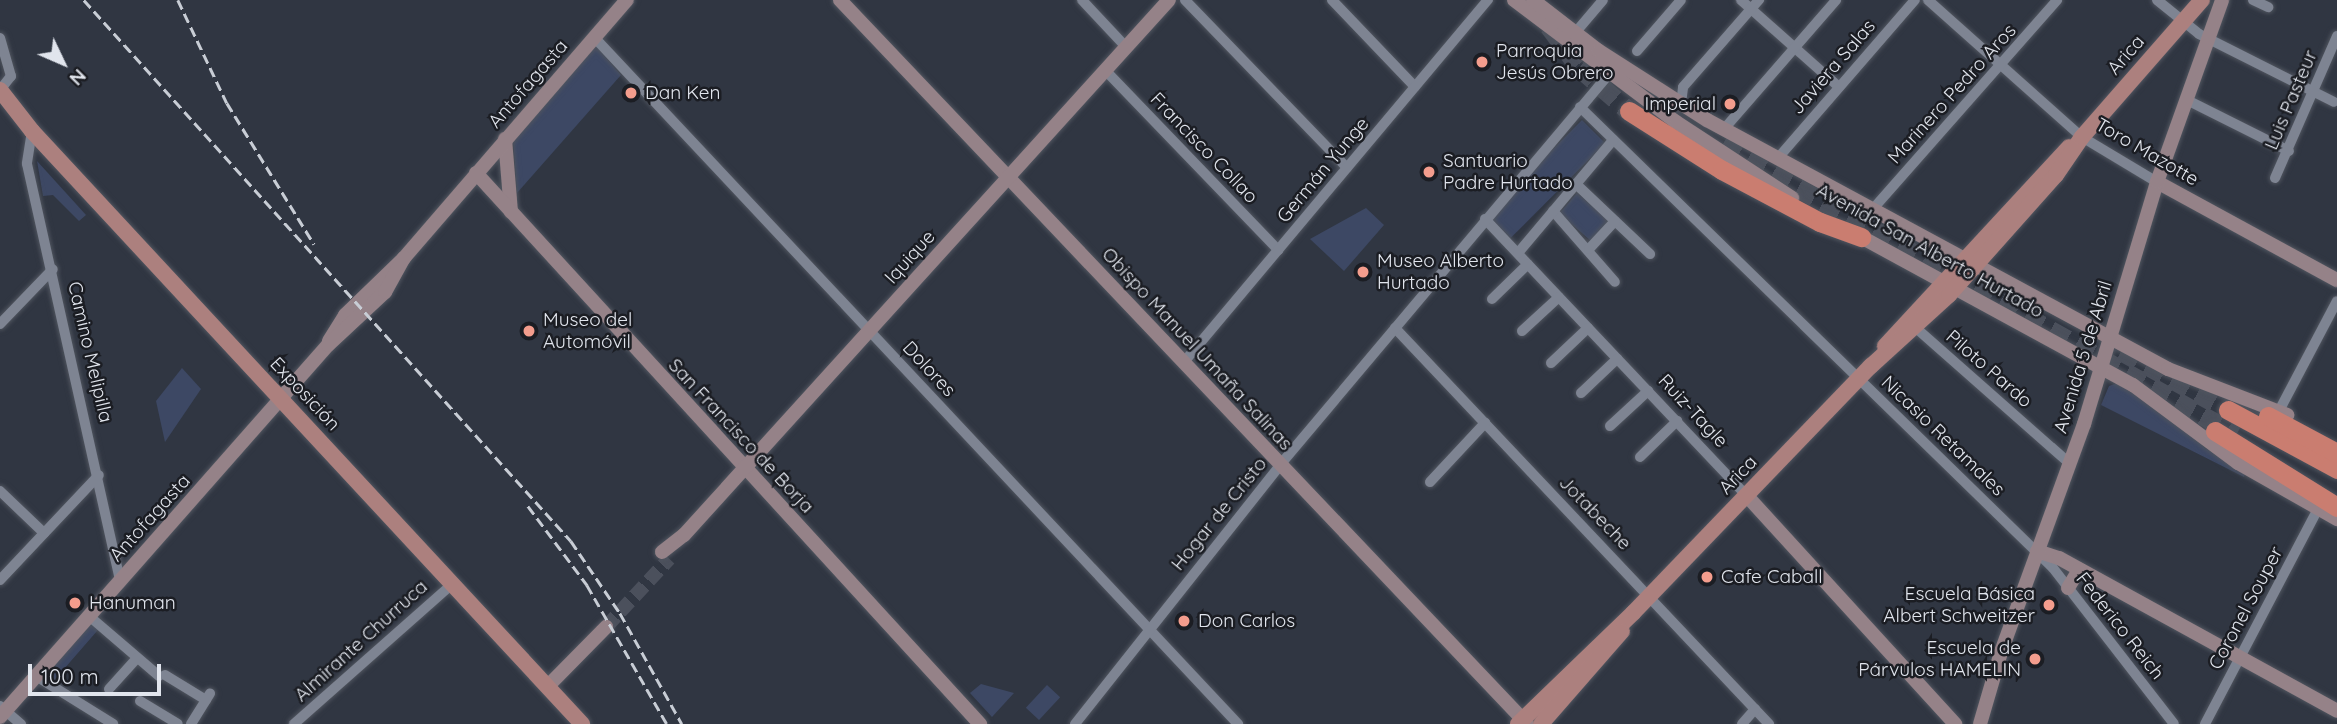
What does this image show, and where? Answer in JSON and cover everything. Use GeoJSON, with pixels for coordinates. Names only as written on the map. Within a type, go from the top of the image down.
{"type":"FeatureCollection","features":[{"type":"Feature","properties":{"kind":"highway"},"geometry":{"type":"LineString","coordinates":[[1629,111],[1731,175],[1820,222],[1861,237]]}},
{"type":"Feature","properties":{"kind":"highway"},"geometry":{"type":"LineString","coordinates":[[2228,410],[2337,469]]}},
{"type":"Feature","properties":{"kind":"highway"},"geometry":{"type":"LineString","coordinates":[[2274,414],[2337,453]]}},
{"type":"Feature","properties":{"kind":"highway"},"geometry":{"type":"LineString","coordinates":[[2215,431],[2328,508]]}},
{"type":"Feature","properties":{"kind":"highway"},"geometry":{"type":"LineString","coordinates":[[2246,440],[2337,491]]}},
{"type":"Feature","properties":{"kind":"main road","name":"Arica"},"geometry":{"type":"LineString","coordinates":[[1522,723],[1650,596],[1950,284],[2057,157],[2082,137],[2202,0]]}},
{"type":"Feature","properties":{"kind":"main road","name":"Exposición"},"geometry":{"type":"LineString","coordinates":[[0,90],[32,131],[582,724]]}},
{"type":"Feature","properties":{"kind":"main road","name":"Arica"},"geometry":{"type":"LineString","coordinates":[[1871,366],[1916,328],[1950,284]]}},
{"type":"Feature","properties":{"kind":"main road","name":"Arica"},"geometry":{"type":"LineString","coordinates":[[1541,724],[1593,669],[1634,612]]}},
{"type":"Feature","properties":{"kind":"street","name":"Antofagasta"},"geometry":{"type":"LineString","coordinates":[[2,711],[282,400],[328,345],[345,315],[404,258],[627,0]]}},
{"type":"Feature","properties":{"kind":"street","name":"Obispo Manuel Umaña Salinas"},"geometry":{"type":"LineString","coordinates":[[840,0],[1522,723]]}},
{"type":"Feature","properties":{"kind":"street"},"geometry":{"type":"LineString","coordinates":[[1082,0],[1126,47]]}},
{"type":"Feature","properties":{"kind":"street","name":"Iquique"},"geometry":{"type":"LineString","coordinates":[[665,556],[1169,0]]}},
{"type":"Feature","properties":{"kind":"street"},"geometry":{"type":"LineString","coordinates":[[1185,0],[1347,168]]}},
{"type":"Feature","properties":{"kind":"street"},"geometry":{"type":"LineString","coordinates":[[1332,0],[1415,87]]}},
{"type":"Feature","properties":{"kind":"street","name":"Germán Yunge"},"geometry":{"type":"LineString","coordinates":[[1184,362],[1488,0]]}},
{"type":"Feature","properties":{"kind":"street","name":"Avenida San Alberto Hurtado"},"geometry":{"type":"LineString","coordinates":[[1514,0],[1730,159],[1861,237],[2101,366],[2153,397],[2241,465],[2328,508],[2337,519]]}},
{"type":"Feature","properties":{"kind":"street","name":"Avenida San Alberto Hurtado"},"geometry":{"type":"LineString","coordinates":[[1533,0],[1575,33],[1681,104],[1724,129],[2183,376],[2337,443]]}},
{"type":"Feature","properties":{"kind":"street"},"geometry":{"type":"LineString","coordinates":[[1575,33],[1603,0]]}},
{"type":"Feature","properties":{"kind":"street"},"geometry":{"type":"LineString","coordinates":[[1637,51],[1681,0]]}},
{"type":"Feature","properties":{"kind":"street"},"geometry":{"type":"LineString","coordinates":[[1741,0],[1755,4],[1795,47],[1839,87]]}},
{"type":"Feature","properties":{"kind":"street"},"geometry":{"type":"LineString","coordinates":[[1724,129],[1836,0]]}},
{"type":"Feature","properties":{"kind":"street","name":"Javiera Salas"},"geometry":{"type":"LineString","coordinates":[[1778,158],[1915,0]]}},
{"type":"Feature","properties":{"kind":"street","name":"Toro Mazotte"},"geometry":{"type":"LineString","coordinates":[[1928,0],[2082,137],[2157,182],[2337,280]]}},
{"type":"Feature","properties":{"kind":"street","name":"Marinero Pedro Aros"},"geometry":{"type":"LineString","coordinates":[[1872,210],[2003,66],[2057,0]]}},
{"type":"Feature","properties":{"kind":"street"},"geometry":{"type":"LineString","coordinates":[[2157,0],[2182,22],[2208,39],[2334,102]]}},
{"type":"Feature","properties":{"kind":"street","name":"Avenida 5 de Abril"},"geometry":{"type":"LineString","coordinates":[[1980,724],[2037,551],[2070,464],[2157,182],[2222,0]]}},
{"type":"Feature","properties":{"kind":"street"},"geometry":{"type":"LineString","coordinates":[[2253,0],[2268,7]]}},
{"type":"Feature","properties":{"kind":"street"},"geometry":{"type":"LineString","coordinates":[[1681,104],[1683,87],[1755,4]]}},
{"type":"Feature","properties":{"kind":"street","name":"Luis Pasteur"},"geometry":{"type":"LineString","coordinates":[[2275,178],[2337,36]]}},
{"type":"Feature","properties":{"kind":"street","name":"Dolores"},"geometry":{"type":"LineString","coordinates":[[594,37],[1238,724]]}},
{"type":"Feature","properties":{"kind":"street"},"geometry":{"type":"LineString","coordinates":[[0,38],[11,76],[0,90]]}},
{"type":"Feature","properties":{"kind":"street","name":"Francisco Collao"},"geometry":{"type":"LineString","coordinates":[[1105,71],[1278,250]]}},
{"type":"Feature","properties":{"kind":"street","name":"Hogar de Cristo"},"geometry":{"type":"LineString","coordinates":[[1075,724],[1280,465],[1610,73]]}},
{"type":"Feature","properties":{"kind":"street"},"geometry":{"type":"LineString","coordinates":[[2187,100],[2289,151]]}},
{"type":"Feature","properties":{"kind":"street","name":"Nicasio Retamales"},"geometry":{"type":"LineString","coordinates":[[1580,107],[2037,551],[2079,570],[2337,711]]}},
{"type":"Feature","properties":{"kind":"street","name":"Camino Melipilla"},"geometry":{"type":"LineString","coordinates":[[32,131],[26,158],[99,475],[120,581]]}},
{"type":"Feature","properties":{"kind":"street"},"geometry":{"type":"LineString","coordinates":[[505,139],[511,214]]}},
{"type":"Feature","properties":{"kind":"street"},"geometry":{"type":"LineString","coordinates":[[1518,253],[1613,140]]}},
{"type":"Feature","properties":{"kind":"street","name":"San Francisco de Borja"},"geometry":{"type":"LineString","coordinates":[[476,173],[980,724]]}},
{"type":"Feature","properties":{"kind":"street"},"geometry":{"type":"LineString","coordinates":[[1576,184],[1650,254]]}},
{"type":"Feature","properties":{"kind":"street"},"geometry":{"type":"LineString","coordinates":[[1553,211],[1589,249],[1615,282]]}},
{"type":"Feature","properties":{"kind":"street","name":"Ruiz-Tagle"},"geometry":{"type":"LineString","coordinates":[[1485,219],[1747,496],[1955,724]]}},
{"type":"Feature","properties":{"kind":"street"},"geometry":{"type":"LineString","coordinates":[[1589,249],[1615,221]]}},
{"type":"Feature","properties":{"kind":"street"},"geometry":{"type":"LineString","coordinates":[[1492,299],[1528,264]]}},
{"type":"Feature","properties":{"kind":"street"},"geometry":{"type":"LineString","coordinates":[[0,324],[53,269]]}},
{"type":"Feature","properties":{"kind":"street"},"geometry":{"type":"LineString","coordinates":[[1522,331],[1559,297]]}},
{"type":"Feature","properties":{"kind":"street"},"geometry":{"type":"LineString","coordinates":[[2274,414],[2337,301]]}},
{"type":"Feature","properties":{"kind":"street","name":"Jotabeche"},"geometry":{"type":"LineString","coordinates":[[1395,328],[1769,724]]}},
{"type":"Feature","properties":{"kind":"street"},"geometry":{"type":"LineString","coordinates":[[1551,363],[1588,328]]}},
{"type":"Feature","properties":{"kind":"street","name":"Piloto Pardo"},"geometry":{"type":"LineString","coordinates":[[1916,328],[2070,464]]}},
{"type":"Feature","properties":{"kind":"street"},"geometry":{"type":"LineString","coordinates":[[1581,393],[1617,359]]}},
{"type":"Feature","properties":{"kind":"street"},"geometry":{"type":"LineString","coordinates":[[1610,426],[1648,391]]}},
{"type":"Feature","properties":{"kind":"street"},"geometry":{"type":"LineString","coordinates":[[1640,457],[1677,421]]}},
{"type":"Feature","properties":{"kind":"street"},"geometry":{"type":"LineString","coordinates":[[1430,482],[1485,422]]}},
{"type":"Feature","properties":{"kind":"street"},"geometry":{"type":"LineString","coordinates":[[0,580],[99,475]]}},
{"type":"Feature","properties":{"kind":"street"},"geometry":{"type":"LineString","coordinates":[[0,491],[44,533]]}},
{"type":"Feature","properties":{"kind":"street","name":"Coronel Souper"},"geometry":{"type":"LineString","coordinates":[[2205,724],[2240,658],[2328,508]]}},
{"type":"Feature","properties":{"kind":"street","name":"Federico Reich"},"geometry":{"type":"LineString","coordinates":[[2037,551],[2174,724]]}},
{"type":"Feature","properties":{"kind":"street"},"geometry":{"type":"LineString","coordinates":[[2068,588],[2079,570]]}},
{"type":"Feature","properties":{"kind":"street","name":"Almirante Churruca"},"geometry":{"type":"LineString","coordinates":[[294,724],[452,584]]}},
{"type":"Feature","properties":{"kind":"street"},"geometry":{"type":"LineString","coordinates":[[89,615],[162,676],[208,697],[191,724]]}},
{"type":"Feature","properties":{"kind":"street"},"geometry":{"type":"LineString","coordinates":[[548,686],[603,624]]}},
{"type":"Feature","properties":{"kind":"street"},"geometry":{"type":"LineString","coordinates":[[109,689],[137,657]]}},
{"type":"Feature","properties":{"kind":"street"},"geometry":{"type":"LineString","coordinates":[[36,676],[113,724]]}},
{"type":"Feature","properties":{"kind":"street"},"geometry":{"type":"LineString","coordinates":[[141,701],[178,724]]}},
{"type":"Feature","properties":{"kind":"street"},"geometry":{"type":"LineString","coordinates":[[1742,724],[1755,709]]}},
{"type":"Feature","properties":{"kind":"street"},"geometry":{"type":"LineString","coordinates":[[2,711],[21,724]]}},
{"type":"Feature","properties":{"kind":"shaded area"},"geometry":{"type":"Polygon","coordinates":[[[594,44],[621,75],[517,193],[513,137],[594,44]]]}},
{"type":"Feature","properties":{"kind":"shaded area"},"geometry":{"type":"Polygon","coordinates":[[[1582,120],[1605,143],[1511,238],[1487,215],[1582,120]]]}},
{"type":"Feature","properties":{"kind":"shaded area"},"geometry":{"type":"Polygon","coordinates":[[[37,161],[86,215],[79,221],[53,195],[43,196],[37,161]]]}},
{"type":"Feature","properties":{"kind":"shaded area"},"geometry":{"type":"Polygon","coordinates":[[[1577,193],[1610,222],[1592,242],[1559,213],[1577,193]]]}},
{"type":"Feature","properties":{"kind":"shaded area"},"geometry":{"type":"Polygon","coordinates":[[[1366,208],[1384,225],[1344,271],[1310,239],[1366,208]]]}},
{"type":"Feature","properties":{"kind":"shaded area"},"geometry":{"type":"Polygon","coordinates":[[[182,368],[201,389],[165,442],[156,401],[182,368]]]}},
{"type":"Feature","properties":{"kind":"shaded area"},"geometry":{"type":"Polygon","coordinates":[[[2120,382],[2192,434],[2205,448],[2245,473],[2244,477],[2101,405],[2109,386],[2120,382]]]}},
{"type":"Feature","properties":{"kind":"shaded area"},"geometry":{"type":"Polygon","coordinates":[[[92,620],[100,627],[52,683],[43,676],[92,620]]]}},
{"type":"Feature","properties":{"kind":"shaded area"},"geometry":{"type":"Polygon","coordinates":[[[981,684],[1014,693],[992,717],[970,693],[981,684]]]}},
{"type":"Feature","properties":{"kind":"shaded area"},"geometry":{"type":"Polygon","coordinates":[[[1047,685],[1060,697],[1039,720],[1026,708],[1047,685]]]}},
{"type":"Feature","properties":{"kind":"tunnel"},"geometry":{"type":"LineString","coordinates":[[1549,26],[1579,67],[1629,111]]}},
{"type":"Feature","properties":{"kind":"tunnel"},"geometry":{"type":"LineString","coordinates":[[1722,145],[2236,434]]}},
{"type":"Feature","properties":{"kind":"tunnel"},"geometry":{"type":"LineString","coordinates":[[2121,351],[2228,410]]}},
{"type":"Feature","properties":{"kind":"tunnel"},"geometry":{"type":"LineString","coordinates":[[606,627],[669,559]]}},
{"type":"Feature","properties":{"kind":"railway"},"geometry":{"type":"LineString","coordinates":[[84,0],[571,541],[620,613],[682,724]]}},
{"type":"Feature","properties":{"kind":"railway"},"geometry":{"type":"LineString","coordinates":[[178,0],[227,103],[314,244]]}},
{"type":"Feature","properties":{"kind":"railway"},"geometry":{"type":"LineString","coordinates":[[528,506],[587,585],[667,724]]}},
{"type":"Feature","properties":{"kind":"place","name":"Parroquia Jesús Obrero"},"geometry":{"type":"Point","coordinates":[1482,62]}},
{"type":"Feature","properties":{"kind":"place","name":"Dan Ken"},"geometry":{"type":"Point","coordinates":[631,93]}},
{"type":"Feature","properties":{"kind":"place","name":"Imperial"},"geometry":{"type":"Point","coordinates":[1730,104]}},
{"type":"Feature","properties":{"kind":"place","name":"Santuario Padre Hurtado"},"geometry":{"type":"Point","coordinates":[1429,172]}},
{"type":"Feature","properties":{"kind":"place","name":"Museo Alberto Hurtado"},"geometry":{"type":"Point","coordinates":[1363,272]}},
{"type":"Feature","properties":{"kind":"place","name":"Museo del Automóvil"},"geometry":{"type":"Point","coordinates":[529,331]}},
{"type":"Feature","properties":{"kind":"place","name":"Cafe Caball"},"geometry":{"type":"Point","coordinates":[1707,577]}},
{"type":"Feature","properties":{"kind":"place","name":"Hanuman"},"geometry":{"type":"Point","coordinates":[75,603]}},
{"type":"Feature","properties":{"kind":"place","name":"Escuela Básica Albert Schweitzer"},"geometry":{"type":"Point","coordinates":[2049,605]}},
{"type":"Feature","properties":{"kind":"place","name":"Don Carlos"},"geometry":{"type":"Point","coordinates":[1184,621]}},
{"type":"Feature","properties":{"kind":"place","name":"Escuela de Párvulos HAMELIN"},"geometry":{"type":"Point","coordinates":[2035,659]}}]}
